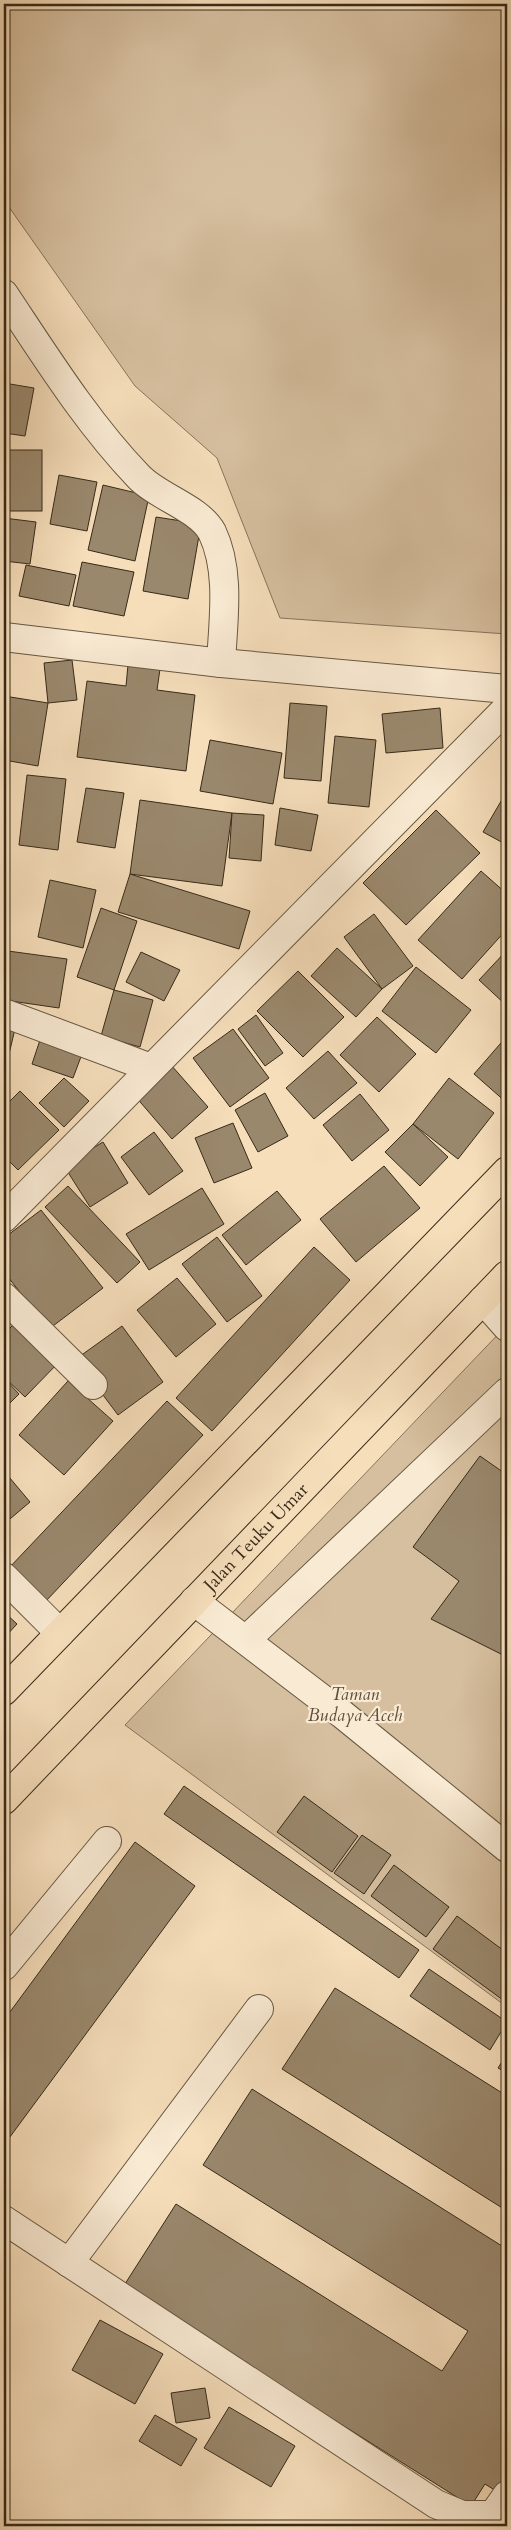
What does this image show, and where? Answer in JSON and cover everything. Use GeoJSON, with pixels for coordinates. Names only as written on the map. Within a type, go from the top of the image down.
{"type":"FeatureCollection","features":[{"type":"Feature","properties":{"kind":"highway"},"geometry":{"type":"LineString","coordinates":[[4,1692],[507,1171]]}},
{"type":"Feature","properties":{"kind":"highway","name":"Jalan Teuku Umar"},"geometry":{"type":"LineString","coordinates":[[4,1800],[507,1276]]}},
{"type":"Feature","properties":{"kind":"street"},"geometry":{"type":"LineString","coordinates":[[4,294],[62,381],[102,434],[141,479],[164,497],[195,515],[211,530],[219,552],[224,589],[221,664]]}},
{"type":"Feature","properties":{"kind":"street"},"geometry":{"type":"LineString","coordinates":[[4,637],[221,664],[507,689]]}},
{"type":"Feature","properties":{"kind":"street"},"geometry":{"type":"LineString","coordinates":[[4,1218],[507,708]]}},
{"type":"Feature","properties":{"kind":"street"},"geometry":{"type":"LineString","coordinates":[[4,1013],[151,1068]]}},
{"type":"Feature","properties":{"kind":"street"},"geometry":{"type":"LineString","coordinates":[[4,1297],[93,1385]]}},
{"type":"Feature","properties":{"kind":"street"},"geometry":{"type":"LineString","coordinates":[[484,1300],[507,1327]]}},
{"type":"Feature","properties":{"kind":"street"},"geometry":{"type":"LineString","coordinates":[[246,1640],[507,1392]]}},
{"type":"Feature","properties":{"kind":"street"},"geometry":{"type":"LineString","coordinates":[[4,1577],[60,1633]]}},
{"type":"Feature","properties":{"kind":"street"},"geometry":{"type":"LineString","coordinates":[[194,1601],[342,1714],[507,1848]]}},
{"type":"Feature","properties":{"kind":"street"},"geometry":{"type":"LineString","coordinates":[[4,1966],[107,1841]]}},
{"type":"Feature","properties":{"kind":"street"},"geometry":{"type":"LineString","coordinates":[[69,2263],[259,2009]]}},
{"type":"Feature","properties":{"kind":"street"},"geometry":{"type":"LineString","coordinates":[[4,2220],[436,2504],[462,2515],[493,2515],[507,2495]]}},
{"type":"Feature","properties":{"kind":"green space"},"geometry":{"type":"Polygon","coordinates":[[[4,4],[507,4],[507,634],[280,618],[217,458],[135,386],[4,200],[4,4]]]}},
{"type":"Feature","properties":{"kind":"green space","name":"Taman Budaya Aceh"},"geometry":{"type":"Polygon","coordinates":[[[507,1325],[507,2007],[125,1725],[507,1325]]]}},
{"type":"Feature","properties":{"kind":"building"},"geometry":{"type":"Polygon","coordinates":[[[4,383],[34,388],[25,436],[4,433],[4,383]]]}},
{"type":"Feature","properties":{"kind":"building"},"geometry":{"type":"Polygon","coordinates":[[[4,450],[42,450],[42,511],[4,511],[4,450]]]}},
{"type":"Feature","properties":{"kind":"building"},"geometry":{"type":"Polygon","coordinates":[[[59,475],[97,482],[87,531],[50,524],[59,475]]]}},
{"type":"Feature","properties":{"kind":"building"},"geometry":{"type":"Polygon","coordinates":[[[103,485],[149,496],[135,561],[88,550],[103,485]]]}},
{"type":"Feature","properties":{"kind":"building"},"geometry":{"type":"Polygon","coordinates":[[[156,517],[201,524],[188,599],[143,591],[156,517]]]}},
{"type":"Feature","properties":{"kind":"building"},"geometry":{"type":"Polygon","coordinates":[[[4,518],[36,522],[30,564],[4,561],[4,518]]]}},
{"type":"Feature","properties":{"kind":"building"},"geometry":{"type":"Polygon","coordinates":[[[82,562],[134,572],[124,616],[73,606],[82,562]]]}},
{"type":"Feature","properties":{"kind":"building"},"geometry":{"type":"Polygon","coordinates":[[[26,565],[76,575],[69,606],[19,596],[26,565]]]}},
{"type":"Feature","properties":{"kind":"building"},"geometry":{"type":"Polygon","coordinates":[[[72,660],[77,700],[48,703],[44,663],[72,660]]]}},
{"type":"Feature","properties":{"kind":"building"},"geometry":{"type":"Polygon","coordinates":[[[128,665],[160,669],[157,690],[195,695],[186,771],[77,757],[87,681],[126,686],[128,665]]]}},
{"type":"Feature","properties":{"kind":"building"},"geometry":{"type":"Polygon","coordinates":[[[4,696],[48,703],[38,766],[4,760],[4,696]]]}},
{"type":"Feature","properties":{"kind":"building"},"geometry":{"type":"Polygon","coordinates":[[[290,703],[327,706],[321,781],[284,778],[290,703]]]}},
{"type":"Feature","properties":{"kind":"building"},"geometry":{"type":"Polygon","coordinates":[[[440,708],[443,748],[386,753],[382,714],[440,708]]]}},
{"type":"Feature","properties":{"kind":"building"},"geometry":{"type":"Polygon","coordinates":[[[335,736],[376,740],[369,807],[328,803],[335,736]]]}},
{"type":"Feature","properties":{"kind":"building"},"geometry":{"type":"Polygon","coordinates":[[[210,740],[282,753],[273,804],[200,791],[210,740]]]}},
{"type":"Feature","properties":{"kind":"building"},"geometry":{"type":"Polygon","coordinates":[[[4,768],[8,768],[6,838],[4,838],[4,768]]]}},
{"type":"Feature","properties":{"kind":"building"},"geometry":{"type":"Polygon","coordinates":[[[27,775],[66,779],[58,850],[19,845],[27,775]]]}},
{"type":"Feature","properties":{"kind":"building"},"geometry":{"type":"Polygon","coordinates":[[[86,788],[124,793],[115,848],[77,842],[86,788]]]}},
{"type":"Feature","properties":{"kind":"building"},"geometry":{"type":"Polygon","coordinates":[[[507,791],[507,845],[483,832],[507,791]]]}},
{"type":"Feature","properties":{"kind":"building"},"geometry":{"type":"Polygon","coordinates":[[[140,800],[232,813],[222,886],[130,874],[140,800]]]}},
{"type":"Feature","properties":{"kind":"building"},"geometry":{"type":"Polygon","coordinates":[[[280,808],[318,815],[311,851],[275,845],[280,808]]]}},
{"type":"Feature","properties":{"kind":"building"},"geometry":{"type":"Polygon","coordinates":[[[436,810],[480,853],[406,925],[363,883],[436,810]]]}},
{"type":"Feature","properties":{"kind":"building"},"geometry":{"type":"Polygon","coordinates":[[[232,813],[264,815],[261,861],[229,858],[232,813]]]}},
{"type":"Feature","properties":{"kind":"building"},"geometry":{"type":"Polygon","coordinates":[[[481,871],[507,894],[507,929],[462,979],[418,940],[481,871]]]}},
{"type":"Feature","properties":{"kind":"building"},"geometry":{"type":"Polygon","coordinates":[[[130,874],[250,911],[239,949],[118,912],[130,874]]]}},
{"type":"Feature","properties":{"kind":"building"},"geometry":{"type":"Polygon","coordinates":[[[50,880],[96,890],[83,948],[38,937],[50,880]]]}},
{"type":"Feature","properties":{"kind":"building"},"geometry":{"type":"Polygon","coordinates":[[[101,908],[137,921],[114,990],[77,977],[101,908]]]}},
{"type":"Feature","properties":{"kind":"building"},"geometry":{"type":"Polygon","coordinates":[[[374,914],[413,966],[382,989],[344,937],[374,914]]]}},
{"type":"Feature","properties":{"kind":"building"},"geometry":{"type":"Polygon","coordinates":[[[337,948],[382,989],[356,1017],[311,976],[337,948]]]}},
{"type":"Feature","properties":{"kind":"building"},"geometry":{"type":"Polygon","coordinates":[[[507,950],[507,1006],[479,980],[507,950]]]}},
{"type":"Feature","properties":{"kind":"building"},"geometry":{"type":"Polygon","coordinates":[[[8,951],[67,959],[59,1008],[4,1000],[8,951]]]}},
{"type":"Feature","properties":{"kind":"building"},"geometry":{"type":"Polygon","coordinates":[[[141,952],[180,970],[164,1001],[126,982],[141,952]]]}},
{"type":"Feature","properties":{"kind":"building"},"geometry":{"type":"Polygon","coordinates":[[[416,967],[471,1010],[436,1053],[382,1011],[416,967]]]}},
{"type":"Feature","properties":{"kind":"building"},"geometry":{"type":"Polygon","coordinates":[[[298,971],[344,1017],[303,1057],[257,1011],[298,971]]]}},
{"type":"Feature","properties":{"kind":"building"},"geometry":{"type":"Polygon","coordinates":[[[114,990],[153,1000],[140,1047],[101,1036],[114,990]]]}},
{"type":"Feature","properties":{"kind":"building"},"geometry":{"type":"Polygon","coordinates":[[[256,1015],[283,1053],[265,1066],[238,1029],[256,1015]]]}},
{"type":"Feature","properties":{"kind":"building"},"geometry":{"type":"Polygon","coordinates":[[[377,1017],[416,1054],[379,1092],[340,1055],[377,1017]]]}},
{"type":"Feature","properties":{"kind":"building"},"geometry":{"type":"Polygon","coordinates":[[[4,1027],[15,1029],[4,1075],[4,1027]]]}},
{"type":"Feature","properties":{"kind":"building"},"geometry":{"type":"Polygon","coordinates":[[[233,1029],[269,1078],[230,1107],[193,1058],[233,1029]]]}},
{"type":"Feature","properties":{"kind":"building"},"geometry":{"type":"Polygon","coordinates":[[[43,1031],[85,1046],[73,1078],[32,1064],[43,1031]]]}},
{"type":"Feature","properties":{"kind":"building"},"geometry":{"type":"Polygon","coordinates":[[[507,1036],[507,1103],[474,1074],[507,1036]]]}},
{"type":"Feature","properties":{"kind":"building"},"geometry":{"type":"Polygon","coordinates":[[[328,1051],[357,1083],[314,1119],[286,1088],[328,1051]]]}},
{"type":"Feature","properties":{"kind":"building"},"geometry":{"type":"Polygon","coordinates":[[[171,1065],[208,1107],[172,1139],[135,1096],[171,1065]]]}},
{"type":"Feature","properties":{"kind":"building"},"geometry":{"type":"Polygon","coordinates":[[[64,1078],[89,1101],[64,1127],[39,1103],[64,1078]]]}},
{"type":"Feature","properties":{"kind":"building"},"geometry":{"type":"Polygon","coordinates":[[[449,1078],[494,1113],[458,1159],[413,1124],[449,1078]]]}},
{"type":"Feature","properties":{"kind":"building"},"geometry":{"type":"Polygon","coordinates":[[[20,1091],[59,1130],[18,1170],[4,1156],[4,1107],[20,1091]]]}},
{"type":"Feature","properties":{"kind":"building"},"geometry":{"type":"Polygon","coordinates":[[[265,1093],[288,1136],[258,1152],[235,1110],[265,1093]]]}},
{"type":"Feature","properties":{"kind":"building"},"geometry":{"type":"Polygon","coordinates":[[[360,1094],[389,1130],[352,1161],[323,1125],[360,1094]]]}},
{"type":"Feature","properties":{"kind":"building"},"geometry":{"type":"Polygon","coordinates":[[[233,1123],[252,1168],[214,1183],[195,1138],[233,1123]]]}},
{"type":"Feature","properties":{"kind":"building"},"geometry":{"type":"Polygon","coordinates":[[[413,1124],[448,1157],[420,1186],[385,1152],[413,1124]]]}},
{"type":"Feature","properties":{"kind":"building"},"geometry":{"type":"Polygon","coordinates":[[[154,1132],[183,1171],[149,1195],[121,1157],[154,1132]]]}},
{"type":"Feature","properties":{"kind":"building"},"geometry":{"type":"Polygon","coordinates":[[[103,1142],[128,1183],[90,1207],[64,1166],[103,1142]]]}},
{"type":"Feature","properties":{"kind":"building"},"geometry":{"type":"Polygon","coordinates":[[[384,1166],[420,1208],[356,1262],[320,1219],[384,1166]]]}},
{"type":"Feature","properties":{"kind":"building"},"geometry":{"type":"Polygon","coordinates":[[[68,1186],[140,1262],[117,1283],[45,1207],[68,1186]]]}},
{"type":"Feature","properties":{"kind":"building"},"geometry":{"type":"Polygon","coordinates":[[[202,1188],[224,1224],[149,1270],[126,1234],[202,1188]]]}},
{"type":"Feature","properties":{"kind":"building"},"geometry":{"type":"Polygon","coordinates":[[[277,1191],[301,1220],[246,1265],[222,1235],[277,1191]]]}},
{"type":"Feature","properties":{"kind":"building"},"geometry":{"type":"Polygon","coordinates":[[[41,1210],[103,1288],[49,1329],[4,1272],[4,1238],[41,1210]]]}},
{"type":"Feature","properties":{"kind":"building"},"geometry":{"type":"Polygon","coordinates":[[[217,1237],[262,1296],[227,1322],[182,1264],[217,1237]]]}},
{"type":"Feature","properties":{"kind":"building"},"geometry":{"type":"Polygon","coordinates":[[[314,1247],[350,1280],[212,1431],[176,1398],[314,1247]]]}},
{"type":"Feature","properties":{"kind":"building"},"geometry":{"type":"Polygon","coordinates":[[[177,1278],[216,1324],[176,1357],[137,1310],[177,1278]]]}},
{"type":"Feature","properties":{"kind":"building"},"geometry":{"type":"Polygon","coordinates":[[[18,1320],[60,1361],[25,1397],[4,1377],[4,1334],[18,1320]]]}},
{"type":"Feature","properties":{"kind":"building"},"geometry":{"type":"Polygon","coordinates":[[[122,1326],[163,1382],[118,1415],[76,1359],[122,1326]]]}},
{"type":"Feature","properties":{"kind":"building"},"geometry":{"type":"Polygon","coordinates":[[[4,1378],[19,1394],[4,1409],[4,1378]]]}},
{"type":"Feature","properties":{"kind":"building"},"geometry":{"type":"Polygon","coordinates":[[[68,1381],[113,1421],[64,1475],[19,1435],[68,1381]]]}},
{"type":"Feature","properties":{"kind":"building"},"geometry":{"type":"Polygon","coordinates":[[[167,1401],[203,1435],[45,1602],[9,1568],[167,1401]]]}},
{"type":"Feature","properties":{"kind":"building"},"geometry":{"type":"Polygon","coordinates":[[[480,1456],[507,1475],[507,1657],[431,1619],[459,1581],[413,1547],[480,1456]]]}},
{"type":"Feature","properties":{"kind":"building"},"geometry":{"type":"Polygon","coordinates":[[[4,1471],[30,1502],[4,1524],[4,1471]]]}},
{"type":"Feature","properties":{"kind":"building"},"geometry":{"type":"Polygon","coordinates":[[[4,1612],[17,1624],[4,1638],[4,1612]]]}},
{"type":"Feature","properties":{"kind":"building"},"geometry":{"type":"Polygon","coordinates":[[[184,1786],[419,1950],[399,1978],[164,1814],[184,1786]]]}},
{"type":"Feature","properties":{"kind":"building"},"geometry":{"type":"Polygon","coordinates":[[[304,1796],[358,1836],[332,1872],[277,1832],[304,1796]]]}},
{"type":"Feature","properties":{"kind":"building"},"geometry":{"type":"Polygon","coordinates":[[[362,1835],[391,1855],[364,1894],[334,1873],[362,1835]]]}},
{"type":"Feature","properties":{"kind":"building"},"geometry":{"type":"Polygon","coordinates":[[[135,1842],[195,1886],[4,2145],[4,2020],[135,1842]]]}},
{"type":"Feature","properties":{"kind":"building"},"geometry":{"type":"Polygon","coordinates":[[[394,1865],[449,1907],[426,1937],[371,1896],[394,1865]]]}},
{"type":"Feature","properties":{"kind":"building"},"geometry":{"type":"Polygon","coordinates":[[[457,1916],[507,1953],[507,1995],[503,2000],[433,1949],[457,1916]]]}},
{"type":"Feature","properties":{"kind":"building"},"geometry":{"type":"Polygon","coordinates":[[[429,1969],[507,2022],[490,2050],[410,1996],[429,1969]]]}},
{"type":"Feature","properties":{"kind":"building"},"geometry":{"type":"Polygon","coordinates":[[[335,1988],[507,2096],[507,2211],[282,2069],[335,1988]]]}},
{"type":"Feature","properties":{"kind":"building"},"geometry":{"type":"Polygon","coordinates":[[[507,2054],[507,2073],[498,2068],[507,2054]]]}},
{"type":"Feature","properties":{"kind":"building"},"geometry":{"type":"Polygon","coordinates":[[[252,2089],[502,2246],[507,2237],[507,2484],[501,2494],[485,2484],[471,2506],[123,2287],[176,2204],[442,2371],[468,2331],[203,2165],[252,2089]]]}},
{"type":"Feature","properties":{"kind":"building"},"geometry":{"type":"Polygon","coordinates":[[[100,2320],[163,2354],[135,2404],[72,2370],[100,2320]]]}},
{"type":"Feature","properties":{"kind":"building"},"geometry":{"type":"Polygon","coordinates":[[[205,2388],[210,2418],[176,2423],[171,2393],[205,2388]]]}},
{"type":"Feature","properties":{"kind":"building"},"geometry":{"type":"Polygon","coordinates":[[[229,2407],[295,2446],[271,2487],[204,2448],[229,2407]]]}},
{"type":"Feature","properties":{"kind":"building"},"geometry":{"type":"Polygon","coordinates":[[[155,2415],[197,2439],[181,2466],[139,2441],[155,2415]]]}}]}
